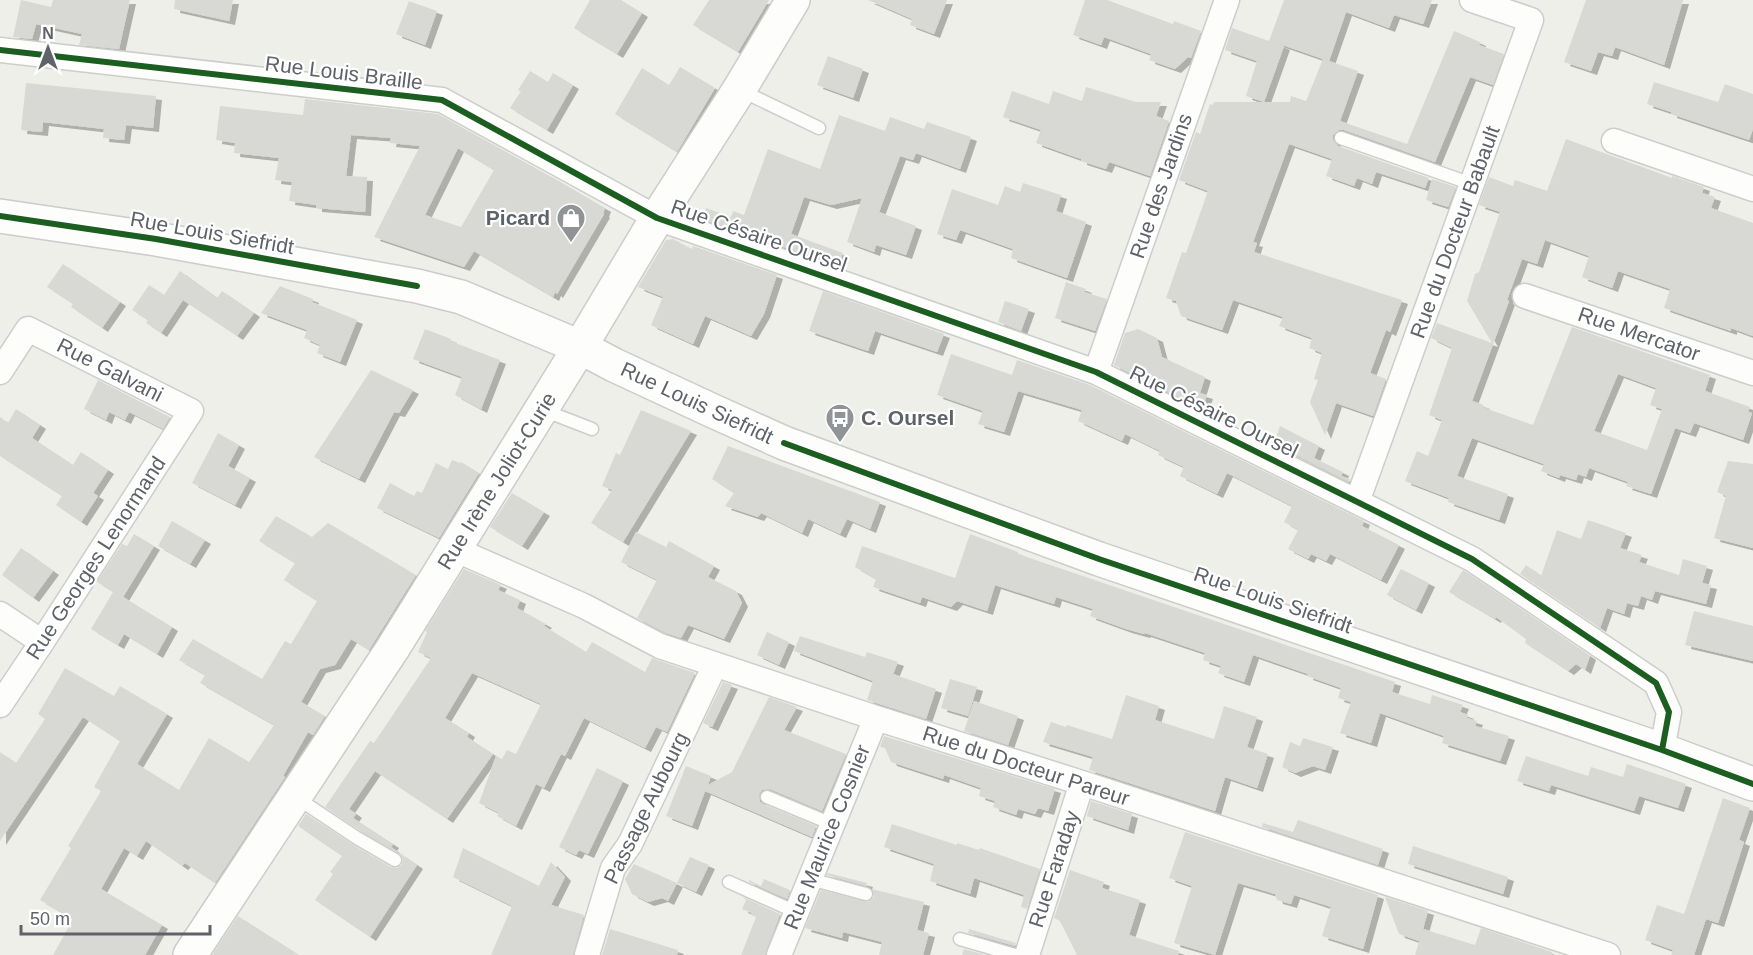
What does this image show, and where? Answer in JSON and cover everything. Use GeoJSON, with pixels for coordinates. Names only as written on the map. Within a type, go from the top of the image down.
{"type":"FeatureCollection","features":[{"type":"Feature","properties":{"kind":"street","name":"Rue Irène Joliot-Curie"},"geometry":{"type":"LineString","coordinates":[[190,955],[387,657],[793,0]]}},
{"type":"Feature","properties":{"kind":"street","name":"Rue des Jardins"},"geometry":{"type":"LineString","coordinates":[[1096,372],[1227,0]]}},
{"type":"Feature","properties":{"kind":"street","name":"Rue du Docteur Babault"},"geometry":{"type":"LineString","coordinates":[[1357,502],[1531,20],[1472,0]]}},
{"type":"Feature","properties":{"kind":"street","name":"Rue Louis Braille"},"geometry":{"type":"LineString","coordinates":[[0,50],[442,100],[657,218]]}},
{"type":"Feature","properties":{"kind":"street"},"geometry":{"type":"LineString","coordinates":[[1614,141],[1753,189]]}},
{"type":"Feature","properties":{"kind":"street","name":"Rue Louis Siefridt"},"geometry":{"type":"LineString","coordinates":[[0,216],[156,239],[461,297],[580,347],[755,431],[924,496],[1111,563],[1662,750],[1753,784]]}},
{"type":"Feature","properties":{"kind":"street","name":"Rue Césaire Oursel"},"geometry":{"type":"LineString","coordinates":[[657,218],[1096,372],[1472,559],[1656,683],[1669,712],[1662,750]]}},
{"type":"Feature","properties":{"kind":"street","name":"Rue Mercator"},"geometry":{"type":"LineString","coordinates":[[1525,296],[1753,373]]}},
{"type":"Feature","properties":{"kind":"street","name":"Rue Galvani"},"geometry":{"type":"LineString","coordinates":[[0,372],[28,329],[191,411]]}},
{"type":"Feature","properties":{"kind":"street","name":"Rue Georges Lenormand"},"geometry":{"type":"LineString","coordinates":[[0,705],[191,411]]}},
{"type":"Feature","properties":{"kind":"street","name":"Rue du Docteur Pareur"},"geometry":{"type":"LineString","coordinates":[[454,549],[584,606],[660,646],[1606,955]]}},
{"type":"Feature","properties":{"kind":"street"},"geometry":{"type":"LineString","coordinates":[[0,614],[42,642]]}},
{"type":"Feature","properties":{"kind":"street","name":"Passage Aubourg"},"geometry":{"type":"LineString","coordinates":[[587,955],[613,868],[630,844],[715,665]]}},
{"type":"Feature","properties":{"kind":"street","name":"Rue Maurice Cosnier"},"geometry":{"type":"LineString","coordinates":[[779,955],[876,718]]}},
{"type":"Feature","properties":{"kind":"street","name":"Rue Faraday"},"geometry":{"type":"LineString","coordinates":[[1027,955],[1082,783]]}},
{"type":"Feature","properties":{"kind":"lane"},"geometry":{"type":"LineString","coordinates":[[739,90],[819,128]]}},
{"type":"Feature","properties":{"kind":"lane"},"geometry":{"type":"LineString","coordinates":[[1341,138],[1472,184]]}},
{"type":"Feature","properties":{"kind":"lane"},"geometry":{"type":"LineString","coordinates":[[541,409],[592,429]]}},
{"type":"Feature","properties":{"kind":"lane"},"geometry":{"type":"LineString","coordinates":[[294,796],[394,860]]}},
{"type":"Feature","properties":{"kind":"lane"},"geometry":{"type":"LineString","coordinates":[[767,797],[832,824]]}},
{"type":"Feature","properties":{"kind":"lane"},"geometry":{"type":"LineString","coordinates":[[810,879],[866,894]]}},
{"type":"Feature","properties":{"kind":"lane"},"geometry":{"type":"LineString","coordinates":[[729,882],[796,912]]}},
{"type":"Feature","properties":{"kind":"lane"},"geometry":{"type":"LineString","coordinates":[[960,939],[1015,955]]}},
{"type":"Feature","properties":{"kind":"building"},"geometry":{"type":"Polygon","coordinates":[[[21,0],[51,7],[53,0],[130,0],[119,49],[79,45],[82,34],[36,24],[32,39],[13,37],[21,0]]]}},
{"type":"Feature","properties":{"kind":"building"},"geometry":{"type":"Polygon","coordinates":[[[175,0],[233,0],[229,21],[174,9],[175,0]]]}},
{"type":"Feature","properties":{"kind":"building"},"geometry":{"type":"Polygon","coordinates":[[[590,0],[621,0],[642,13],[617,54],[574,28],[590,0]]]}},
{"type":"Feature","properties":{"kind":"building"},"geometry":{"type":"Polygon","coordinates":[[[709,0],[769,0],[738,52],[693,25],[709,0]]]}},
{"type":"Feature","properties":{"kind":"building"},"geometry":{"type":"Polygon","coordinates":[[[868,0],[947,0],[934,34],[910,25],[912,19],[868,0]]]}},
{"type":"Feature","properties":{"kind":"building"},"geometry":{"type":"Polygon","coordinates":[[[1085,0],[1107,0],[1173,24],[1174,21],[1201,31],[1191,58],[1188,57],[1175,69],[1149,60],[1151,54],[1104,37],[1101,45],[1073,35],[1085,0]]]}},
{"type":"Feature","properties":{"kind":"building"},"geometry":{"type":"Polygon","coordinates":[[[1284,0],[1432,0],[1423,24],[1394,15],[1389,28],[1346,12],[1329,61],[1358,71],[1340,121],[1407,144],[1454,31],[1480,42],[1479,45],[1504,54],[1493,85],[1470,77],[1435,162],[1344,130],[1339,130],[1333,135],[1333,140],[1338,146],[1429,178],[1425,188],[1376,172],[1372,184],[1357,178],[1354,186],[1326,176],[1332,159],[1289,144],[1253,242],[1257,243],[1254,252],[1402,300],[1390,332],[1386,330],[1370,373],[1386,379],[1373,416],[1336,403],[1325,435],[1310,402],[1318,380],[1314,379],[1322,353],[1309,348],[1312,338],[1279,326],[1283,317],[1233,300],[1222,330],[1181,316],[1176,301],[1166,298],[1182,252],[1186,253],[1208,191],[1179,180],[1196,132],[1200,134],[1210,104],[1213,105],[1214,102],[1264,102],[1246,96],[1257,61],[1225,50],[1232,28],[1269,41],[1284,0]],[[1274,42],[1284,46],[1264,102],[1290,102],[1291,96],[1306,101],[1323,59],[1274,42]]]}},
{"type":"Feature","properties":{"kind":"building"},"geometry":{"type":"Polygon","coordinates":[[[1586,0],[1683,0],[1664,65],[1615,47],[1612,56],[1598,52],[1591,71],[1564,62],[1586,0]]]}},
{"type":"Feature","properties":{"kind":"building"},"geometry":{"type":"Polygon","coordinates":[[[409,1],[437,11],[425,45],[396,34],[409,1]]]}},
{"type":"Feature","properties":{"kind":"building"},"geometry":{"type":"Polygon","coordinates":[[[828,56],[863,69],[853,98],[817,85],[828,56]]]}},
{"type":"Feature","properties":{"kind":"building"},"geometry":{"type":"Polygon","coordinates":[[[680,67],[715,88],[677,152],[615,114],[642,68],[669,85],[680,67]]]}},
{"type":"Feature","properties":{"kind":"building"},"geometry":{"type":"Polygon","coordinates":[[[530,71],[548,82],[553,73],[573,85],[547,130],[510,108],[530,71]]]}},
{"type":"Feature","properties":{"kind":"building"},"geometry":{"type":"Polygon","coordinates":[[[1654,82],[1718,102],[1725,84],[1753,94],[1753,129],[1749,140],[1647,104],[1654,82]]]}},
{"type":"Feature","properties":{"kind":"building"},"geometry":{"type":"Polygon","coordinates":[[[26,83],[156,96],[153,128],[126,125],[124,140],[103,138],[104,129],[43,122],[42,132],[21,130],[26,83]]]}},
{"type":"Feature","properties":{"kind":"building"},"geometry":{"type":"Polygon","coordinates":[[[1086,87],[1136,102],[1161,102],[1156,116],[1169,121],[1150,176],[1109,162],[1106,169],[1036,143],[1041,130],[1003,117],[1012,91],[1049,104],[1053,91],[1082,101],[1086,87]]]}},
{"type":"Feature","properties":{"kind":"building"},"geometry":{"type":"Polygon","coordinates":[[[305,99],[438,114],[605,208],[604,214],[557,294],[555,292],[553,297],[474,251],[464,267],[374,237],[420,146],[390,143],[391,138],[351,135],[346,176],[367,177],[365,212],[316,208],[316,205],[289,201],[292,182],[275,180],[279,158],[234,153],[235,143],[216,140],[220,106],[303,115],[305,99]],[[458,148],[425,215],[461,227],[494,170],[458,148]]]}},
{"type":"Feature","properties":{"kind":"building"},"geometry":{"type":"Polygon","coordinates":[[[839,115],[885,131],[890,117],[924,129],[927,122],[971,137],[960,169],[916,153],[913,160],[900,156],[879,212],[916,226],[906,255],[876,245],[874,252],[847,242],[862,198],[831,205],[804,197],[791,234],[843,253],[838,266],[702,219],[706,208],[731,217],[733,211],[744,215],[768,149],[820,169],[839,115]]]}},
{"type":"Feature","properties":{"kind":"building"},"geometry":{"type":"Polygon","coordinates":[[[1566,139],[1672,178],[1672,176],[1704,187],[1702,193],[1715,197],[1711,208],[1753,223],[1753,336],[1731,328],[1731,331],[1664,308],[1670,289],[1618,271],[1612,288],[1582,277],[1589,256],[1545,240],[1537,264],[1522,259],[1472,401],[1484,405],[1482,407],[1533,425],[1572,327],[1710,375],[1705,391],[1750,407],[1748,412],[1752,413],[1743,440],[1694,423],[1690,433],[1675,428],[1651,494],[1626,486],[1628,482],[1589,468],[1586,477],[1578,474],[1576,480],[1560,475],[1559,478],[1541,471],[1544,464],[1472,438],[1457,476],[1508,494],[1499,520],[1448,502],[1449,498],[1405,481],[1417,451],[1428,456],[1442,420],[1429,415],[1452,348],[1431,338],[1437,323],[1492,343],[1467,301],[1475,274],[1479,272],[1500,212],[1479,205],[1489,177],[1513,186],[1515,180],[1547,191],[1566,139]],[[1618,374],[1594,431],[1647,450],[1662,409],[1650,405],[1656,388],[1618,374]]]}},
{"type":"Feature","properties":{"kind":"building"},"geometry":{"type":"Polygon","coordinates":[[[1432,179],[1456,187],[1448,207],[1426,200],[1432,179]]]}},
{"type":"Feature","properties":{"kind":"building"},"geometry":{"type":"Polygon","coordinates":[[[1023,183],[1061,195],[1056,211],[1086,222],[1067,278],[1011,258],[1013,249],[960,230],[956,240],[937,234],[952,189],[998,205],[1005,186],[1020,192],[1023,183]]]}},
{"type":"Feature","properties":{"kind":"building"},"geometry":{"type":"Polygon","coordinates":[[[673,239],[692,249],[693,246],[777,275],[764,314],[751,336],[705,316],[693,344],[651,325],[663,297],[638,287],[666,240],[673,239]]]}},
{"type":"Feature","properties":{"kind":"building"},"geometry":{"type":"Polygon","coordinates":[[[63,264],[120,302],[102,328],[71,307],[73,304],[47,287],[63,264]]]}},
{"type":"Feature","properties":{"kind":"building"},"geometry":{"type":"Polygon","coordinates":[[[180,271],[217,298],[222,291],[254,313],[237,336],[183,300],[161,333],[146,323],[148,320],[132,310],[149,285],[164,295],[180,271]]]}},
{"type":"Feature","properties":{"kind":"building"},"geometry":{"type":"Polygon","coordinates":[[[1066,282],[1086,289],[1084,292],[1107,299],[1095,331],[1055,318],[1066,282]]]}},
{"type":"Feature","properties":{"kind":"building"},"geometry":{"type":"Polygon","coordinates":[[[280,286],[357,320],[340,362],[317,353],[320,345],[304,338],[307,330],[261,313],[280,286]]]}},
{"type":"Feature","properties":{"kind":"building"},"geometry":{"type":"Polygon","coordinates":[[[823,291],[944,334],[937,352],[875,331],[868,351],[809,331],[823,291]]]}},
{"type":"Feature","properties":{"kind":"building"},"geometry":{"type":"Polygon","coordinates":[[[1005,301],[1029,309],[1021,331],[998,322],[1005,301]]]}},
{"type":"Feature","properties":{"kind":"building"},"geometry":{"type":"Polygon","coordinates":[[[425,329],[500,360],[481,409],[455,395],[462,377],[413,359],[425,329]]]}},
{"type":"Feature","properties":{"kind":"building"},"geometry":{"type":"Polygon","coordinates":[[[1138,329],[1157,338],[1162,357],[1205,377],[1200,393],[1207,395],[1202,409],[1114,365],[1125,333],[1138,329]]]}},
{"type":"Feature","properties":{"kind":"building"},"geometry":{"type":"Polygon","coordinates":[[[951,354],[1012,375],[1017,360],[1090,385],[1364,521],[1362,526],[1399,545],[1381,580],[1330,554],[1326,561],[1311,554],[1308,559],[1288,549],[1298,530],[1284,522],[1292,506],[1227,473],[1217,494],[1180,476],[1184,467],[1158,455],[1160,451],[1125,434],[1122,441],[1078,421],[1082,410],[1018,391],[1004,432],[978,424],[983,411],[937,395],[951,354]]]}},
{"type":"Feature","properties":{"kind":"building"},"geometry":{"type":"Polygon","coordinates":[[[371,370],[413,390],[399,413],[394,412],[359,479],[314,457],[371,370]]]}},
{"type":"Feature","properties":{"kind":"building"},"geometry":{"type":"Polygon","coordinates":[[[98,380],[170,417],[163,429],[129,412],[125,420],[109,412],[106,420],[84,409],[98,380]]]}},
{"type":"Feature","properties":{"kind":"building"},"geometry":{"type":"Polygon","coordinates":[[[16,409],[40,425],[32,438],[73,465],[81,452],[108,470],[93,493],[98,496],[81,522],[56,505],[62,496],[0,456],[0,417],[8,423],[16,409]]]}},
{"type":"Feature","properties":{"kind":"building"},"geometry":{"type":"Polygon","coordinates":[[[641,410],[691,431],[623,542],[591,523],[612,490],[602,486],[616,453],[620,455],[641,410]]]}},
{"type":"Feature","properties":{"kind":"building"},"geometry":{"type":"Polygon","coordinates":[[[1280,426],[1319,446],[1314,458],[1343,472],[1341,476],[1350,479],[1349,482],[1274,444],[1280,426]]]}},
{"type":"Feature","properties":{"kind":"building"},"geometry":{"type":"Polygon","coordinates":[[[218,433],[239,445],[228,466],[250,478],[235,505],[192,483],[218,433]]]}},
{"type":"Feature","properties":{"kind":"building"},"geometry":{"type":"Polygon","coordinates":[[[728,446],[880,502],[870,529],[847,519],[840,534],[808,519],[802,533],[761,513],[758,517],[725,506],[734,493],[712,479],[728,446]]]}},
{"type":"Feature","properties":{"kind":"building"},"geometry":{"type":"Polygon","coordinates":[[[452,460],[461,462],[479,473],[439,538],[377,508],[390,483],[414,496],[417,491],[422,493],[436,463],[448,469],[452,460]]]}},
{"type":"Feature","properties":{"kind":"building"},"geometry":{"type":"Polygon","coordinates":[[[1728,461],[1753,464],[1753,548],[1714,538],[1726,496],[1717,492],[1728,461]]]}},
{"type":"Feature","properties":{"kind":"building"},"geometry":{"type":"Polygon","coordinates":[[[512,493],[544,512],[522,546],[490,527],[512,493]]]}},
{"type":"Feature","properties":{"kind":"building"},"geometry":{"type":"Polygon","coordinates":[[[276,516],[312,537],[328,523],[416,575],[369,650],[351,639],[335,665],[320,669],[301,702],[325,716],[313,735],[308,732],[283,776],[285,777],[215,883],[185,863],[182,866],[146,841],[137,856],[124,848],[101,889],[162,925],[145,955],[53,955],[73,919],[40,900],[71,848],[68,846],[101,791],[94,787],[120,741],[83,717],[0,841],[0,752],[16,763],[45,719],[38,714],[65,668],[114,696],[120,686],[167,714],[137,764],[179,790],[209,738],[249,762],[274,725],[200,683],[205,675],[179,660],[193,639],[262,679],[285,641],[291,644],[317,601],[284,580],[295,563],[259,541],[276,516]]]}},
{"type":"Feature","properties":{"kind":"building"},"geometry":{"type":"Polygon","coordinates":[[[1588,520],[1626,533],[1620,548],[1642,555],[1639,562],[1679,575],[1683,559],[1707,566],[1702,583],[1711,585],[1706,604],[1655,591],[1652,600],[1641,596],[1638,606],[1627,603],[1624,614],[1607,608],[1600,628],[1520,574],[1526,565],[1541,576],[1557,530],[1581,539],[1588,520]]]}},
{"type":"Feature","properties":{"kind":"building"},"geometry":{"type":"Polygon","coordinates":[[[172,521],[205,540],[190,564],[158,546],[172,521]]]}},
{"type":"Feature","properties":{"kind":"building"},"geometry":{"type":"Polygon","coordinates":[[[636,532],[666,547],[669,541],[714,566],[708,577],[736,591],[742,603],[724,639],[688,625],[681,638],[637,618],[657,580],[621,562],[636,532]]]}},
{"type":"Feature","properties":{"kind":"building"},"geometry":{"type":"Polygon","coordinates":[[[134,534],[154,546],[123,597],[172,627],[157,654],[124,634],[118,645],[91,629],[113,592],[97,582],[122,544],[127,546],[134,534]]]}},
{"type":"Feature","properties":{"kind":"building"},"geometry":{"type":"Polygon","coordinates":[[[970,534],[1018,552],[1018,554],[1395,682],[1392,692],[1430,704],[1432,695],[1463,705],[1460,712],[1468,715],[1467,718],[1477,721],[1475,726],[1509,736],[1500,761],[1442,743],[1444,736],[1380,713],[1371,743],[1340,733],[1351,702],[1338,698],[1341,688],[1253,655],[1244,682],[1218,673],[1221,666],[1203,660],[1205,653],[1090,616],[1093,609],[1056,597],[1054,604],[995,585],[987,611],[957,601],[951,607],[922,597],[920,603],[873,587],[876,579],[855,567],[862,546],[955,578],[970,534]]]}},
{"type":"Feature","properties":{"kind":"building"},"geometry":{"type":"Polygon","coordinates":[[[21,548],[53,571],[33,598],[2,575],[21,548]]]}},
{"type":"Feature","properties":{"kind":"building"},"geometry":{"type":"Polygon","coordinates":[[[464,569],[501,585],[498,590],[520,600],[517,608],[546,624],[544,626],[586,652],[592,642],[645,672],[652,658],[695,673],[667,732],[656,727],[645,748],[584,718],[565,756],[561,754],[544,788],[536,784],[516,826],[497,816],[499,813],[479,803],[496,756],[502,759],[507,750],[516,754],[541,704],[472,673],[445,718],[469,733],[467,737],[493,754],[447,819],[375,771],[349,809],[356,814],[353,818],[393,844],[391,847],[398,852],[325,807],[370,741],[374,743],[431,658],[418,652],[427,632],[425,631],[464,569]]]}},
{"type":"Feature","properties":{"kind":"building"},"geometry":{"type":"Polygon","coordinates":[[[1401,569],[1429,583],[1416,610],[1387,595],[1401,569]]]}},
{"type":"Feature","properties":{"kind":"building"},"geometry":{"type":"Polygon","coordinates":[[[1463,570],[1590,656],[1585,670],[1576,664],[1568,671],[1525,643],[1526,639],[1496,617],[1495,619],[1449,592],[1463,570]]]}},
{"type":"Feature","properties":{"kind":"building"},"geometry":{"type":"Polygon","coordinates":[[[1694,611],[1753,626],[1753,661],[1685,645],[1694,611]]]}},
{"type":"Feature","properties":{"kind":"building"},"geometry":{"type":"Polygon","coordinates":[[[767,632],[789,642],[779,665],[757,655],[767,632]]]}},
{"type":"Feature","properties":{"kind":"building"},"geometry":{"type":"Polygon","coordinates":[[[800,636],[865,657],[867,652],[898,662],[893,674],[936,689],[926,719],[867,700],[873,681],[794,651],[800,636]]]}},
{"type":"Feature","properties":{"kind":"building"},"geometry":{"type":"Polygon","coordinates":[[[950,679],[977,687],[968,716],[941,708],[950,679]]]}},
{"type":"Feature","properties":{"kind":"building"},"geometry":{"type":"Polygon","coordinates":[[[723,682],[732,685],[712,727],[703,723],[723,682]]]}},
{"type":"Feature","properties":{"kind":"building"},"geometry":{"type":"Polygon","coordinates":[[[1126,695],[1159,706],[1155,720],[1214,739],[1224,706],[1257,717],[1247,747],[1268,754],[1257,788],[1225,777],[1215,811],[1089,770],[1093,757],[1043,742],[1051,722],[1112,739],[1126,695]]]}},
{"type":"Feature","properties":{"kind":"building"},"geometry":{"type":"Polygon","coordinates":[[[769,697],[797,707],[784,730],[846,754],[822,811],[770,789],[762,790],[759,794],[760,802],[763,804],[816,826],[812,837],[705,791],[692,826],[666,816],[686,766],[711,776],[708,785],[732,772],[769,697]]]}},
{"type":"Feature","properties":{"kind":"building"},"geometry":{"type":"Polygon","coordinates":[[[974,701],[1018,716],[1008,745],[964,731],[974,701]]]}},
{"type":"Feature","properties":{"kind":"building"},"geometry":{"type":"Polygon","coordinates":[[[884,736],[1055,789],[1048,811],[1038,808],[1035,814],[1018,809],[1016,815],[993,807],[995,801],[979,796],[981,788],[944,775],[943,779],[891,762],[885,748],[880,747],[884,736]]]}},
{"type":"Feature","properties":{"kind":"building"},"geometry":{"type":"Polygon","coordinates":[[[1303,738],[1333,747],[1325,770],[1313,766],[1295,773],[1282,767],[1290,742],[1300,746],[1303,738]]]}},
{"type":"Feature","properties":{"kind":"building"},"geometry":{"type":"Polygon","coordinates":[[[1526,756],[1588,776],[1591,767],[1623,777],[1627,764],[1686,784],[1678,808],[1639,796],[1634,811],[1551,785],[1549,791],[1517,781],[1526,756]]]}},
{"type":"Feature","properties":{"kind":"building"},"geometry":{"type":"Polygon","coordinates":[[[597,768],[623,781],[588,854],[579,850],[576,855],[559,847],[597,768]]]}},
{"type":"Feature","properties":{"kind":"building"},"geometry":{"type":"Polygon","coordinates":[[[1723,798],[1750,808],[1739,840],[1744,842],[1718,923],[1706,919],[1694,955],[1671,955],[1673,950],[1645,940],[1657,905],[1684,914],[1723,798]]]}},
{"type":"Feature","properties":{"kind":"building"},"geometry":{"type":"Polygon","coordinates":[[[1091,801],[1132,814],[1128,830],[1087,816],[1091,801]]]}},
{"type":"Feature","properties":{"kind":"building"},"geometry":{"type":"Polygon","coordinates":[[[306,814],[391,867],[396,868],[402,865],[403,859],[400,853],[417,865],[370,937],[315,900],[333,874],[330,872],[342,856],[298,826],[306,814]]]}},
{"type":"Feature","properties":{"kind":"building"},"geometry":{"type":"Polygon","coordinates":[[[1298,820],[1383,849],[1378,865],[1262,827],[1263,823],[1293,832],[1298,820]]]}},
{"type":"Feature","properties":{"kind":"building"},"geometry":{"type":"Polygon","coordinates":[[[892,824],[957,845],[957,843],[979,850],[980,848],[1040,869],[1027,909],[1021,907],[1024,895],[974,878],[970,894],[930,881],[934,864],[884,847],[892,824]]]}},
{"type":"Feature","properties":{"kind":"building"},"geometry":{"type":"Polygon","coordinates":[[[1185,832],[1378,895],[1363,949],[1322,936],[1331,907],[1294,895],[1291,904],[1277,900],[1275,894],[1238,883],[1215,955],[1174,943],[1192,886],[1169,878],[1185,832]]]}},
{"type":"Feature","properties":{"kind":"building"},"geometry":{"type":"Polygon","coordinates":[[[1413,846],[1508,877],[1503,894],[1408,864],[1413,846]]]}},
{"type":"Feature","properties":{"kind":"building"},"geometry":{"type":"Polygon","coordinates":[[[463,848],[539,886],[551,862],[565,877],[551,905],[584,915],[573,955],[491,955],[512,906],[453,877],[463,848]]]}},
{"type":"Feature","properties":{"kind":"building"},"geometry":{"type":"Polygon","coordinates":[[[690,857],[709,865],[696,892],[677,883],[690,857]]]}},
{"type":"Feature","properties":{"kind":"building"},"geometry":{"type":"Polygon","coordinates":[[[634,864],[677,883],[668,901],[662,898],[648,902],[632,894],[625,879],[634,864]]]}},
{"type":"Feature","properties":{"kind":"building"},"geometry":{"type":"Polygon","coordinates":[[[1070,870],[1104,882],[1102,888],[1140,900],[1129,935],[1179,951],[1178,955],[1077,955],[1060,921],[1054,918],[1070,870]]]}},
{"type":"Feature","properties":{"kind":"building"},"geometry":{"type":"Polygon","coordinates":[[[828,873],[867,883],[866,886],[827,875],[828,873]]]}},
{"type":"Feature","properties":{"kind":"building"},"geometry":{"type":"Polygon","coordinates":[[[764,879],[790,890],[787,899],[749,882],[749,880],[761,886],[764,879]]]}},
{"type":"Feature","properties":{"kind":"building"},"geometry":{"type":"Polygon","coordinates":[[[872,889],[924,902],[917,930],[929,933],[923,955],[879,955],[882,942],[843,932],[842,938],[805,928],[821,890],[868,902],[874,897],[872,889]]]}},
{"type":"Feature","properties":{"kind":"building"},"geometry":{"type":"Polygon","coordinates":[[[743,897],[780,914],[765,955],[741,955],[756,917],[742,909],[746,900],[743,897]]]}},
{"type":"Feature","properties":{"kind":"building"},"geometry":{"type":"Polygon","coordinates":[[[1385,897],[1428,911],[1423,929],[1475,945],[1481,928],[1552,952],[1552,955],[1415,955],[1422,932],[1419,941],[1399,934],[1385,897]]]}},
{"type":"Feature","properties":{"kind":"building"},"geometry":{"type":"Polygon","coordinates":[[[238,916],[299,955],[212,955],[238,916]]]}},
{"type":"Feature","properties":{"kind":"building"},"geometry":{"type":"Polygon","coordinates":[[[610,929],[678,950],[677,955],[602,955],[610,929]]]}},
{"type":"Feature","properties":{"kind":"building"},"geometry":{"type":"Polygon","coordinates":[[[969,929],[1016,943],[1015,946],[968,933],[969,929]]]}},
{"type":"Feature","properties":{"kind":"building"},"geometry":{"type":"Polygon","coordinates":[[[964,949],[985,955],[962,955],[964,949]]]}},
{"type":"Feature","properties":{"kind":"cycle path"},"geometry":{"type":"LineString","coordinates":[[0,50],[442,100],[657,218],[1096,372],[1472,559],[1656,683],[1669,712],[1662,750]]}},
{"type":"Feature","properties":{"kind":"cycle path"},"geometry":{"type":"LineString","coordinates":[[0,216],[156,239],[417,286]]}},
{"type":"Feature","properties":{"kind":"cycle path"},"geometry":{"type":"LineString","coordinates":[[784,443],[1099,559],[1662,750],[1753,784]]}},
{"type":"Feature","properties":{"kind":"place","name":"Picard"},"geometry":{"type":"Point","coordinates":[571,244]}},
{"type":"Feature","properties":{"kind":"place","name":"C. Oursel"},"geometry":{"type":"Point","coordinates":[840,444]}}]}
